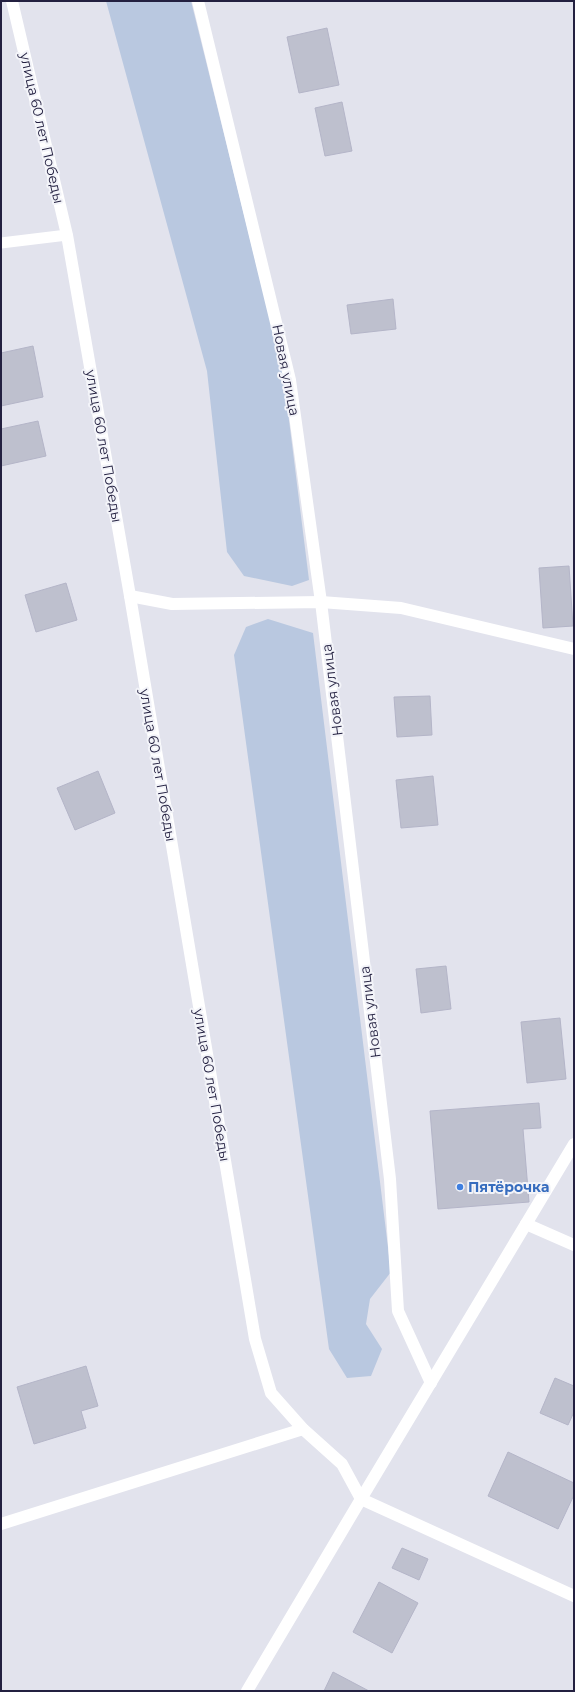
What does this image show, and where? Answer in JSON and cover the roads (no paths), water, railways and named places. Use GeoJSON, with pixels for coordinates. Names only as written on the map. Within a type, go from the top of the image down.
{"type":"FeatureCollection","features":[{"type":"Feature","properties":{"kind":"street","name":"улица 60 лет Победы"},"geometry":{"type":"LineString","coordinates":[[12,1],[67,236],[130,596],[255,1339],[271,1393],[303,1429],[342,1464],[361,1499]]}},
{"type":"Feature","properties":{"kind":"street","name":"Новая улица"},"geometry":{"type":"LineString","coordinates":[[198,1],[290,380],[321,602],[390,1179],[398,1311],[431,1383]]}},
{"type":"Feature","properties":{"kind":"street"},"geometry":{"type":"LineString","coordinates":[[130,596],[172,604],[321,602],[400,608],[574,649]]}},
{"type":"Feature","properties":{"kind":"street"},"geometry":{"type":"LineString","coordinates":[[247,1691],[574,1144]]}},
{"type":"Feature","properties":{"kind":"street"},"geometry":{"type":"LineString","coordinates":[[526,1224],[574,1245]]}},
{"type":"Feature","properties":{"kind":"street"},"geometry":{"type":"LineString","coordinates":[[1,1524],[303,1429]]}},
{"type":"Feature","properties":{"kind":"street"},"geometry":{"type":"LineString","coordinates":[[361,1499],[574,1596]]}},
{"type":"Feature","properties":{"kind":"lane"},"geometry":{"type":"LineString","coordinates":[[1,243],[67,236]]}},
{"type":"Feature","properties":{"kind":"place","name":"Пятёрочка"},"geometry":{"type":"Point","coordinates":[460,1187]}}]}
